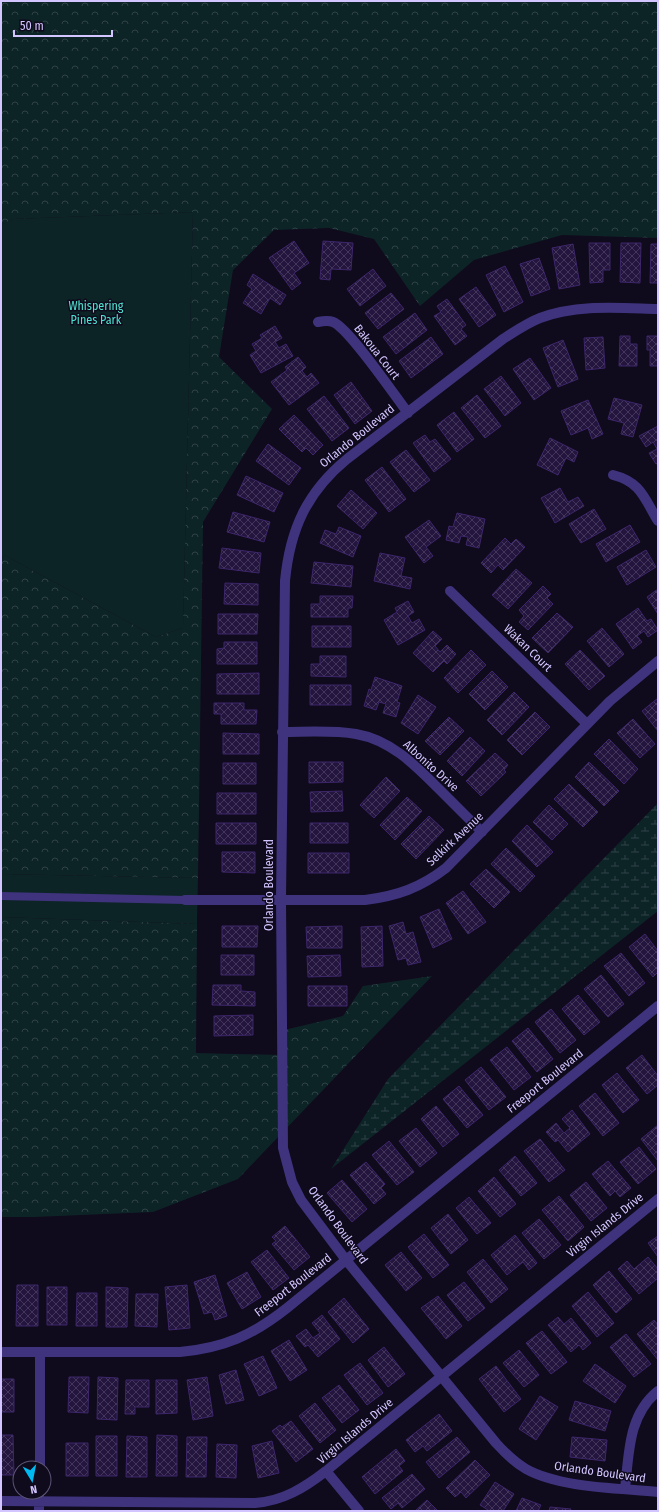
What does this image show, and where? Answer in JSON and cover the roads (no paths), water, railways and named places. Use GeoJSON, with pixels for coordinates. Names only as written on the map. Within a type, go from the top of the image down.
{"type":"FeatureCollection","features":[{"type":"Feature","properties":{"kind":"street","name":"Orlando Boulevard"},"geometry":{"type":"LineString","coordinates":[[658,308],[583,309],[564,311],[539,318],[503,339],[329,474],[317,489],[297,526],[288,556],[285,581],[282,732],[283,1148],[292,1182],[302,1200],[346,1260],[500,1447],[511,1458],[522,1467],[537,1474],[565,1482],[658,1492]]}},
{"type":"Feature","properties":{"kind":"street","name":"Bakoua Court"},"geometry":{"type":"LineString","coordinates":[[318,322],[333,322],[347,333],[408,413]]}},
{"type":"Feature","properties":{"kind":"street"},"geometry":{"type":"LineString","coordinates":[[613,475],[630,480],[636,485],[658,521]]}},
{"type":"Feature","properties":{"kind":"street","name":"Wakan Court"},"geometry":{"type":"LineString","coordinates":[[450,591],[588,724]]}},
{"type":"Feature","properties":{"kind":"street","name":"Selkirk Avenue"},"geometry":{"type":"LineString","coordinates":[[185,900],[365,900],[401,894],[432,878],[446,868],[610,701],[658,661]]}},
{"type":"Feature","properties":{"kind":"street","name":"Albonito Drive"},"geometry":{"type":"LineString","coordinates":[[282,732],[342,732],[357,734],[384,744],[395,750],[414,765],[482,832]]}},
{"type":"Feature","properties":{"kind":"street","name":"Freeport Boulevard"},"geometry":{"type":"LineString","coordinates":[[1,1352],[180,1352],[220,1345],[259,1329],[658,1006]]}},
{"type":"Feature","properties":{"kind":"street","name":"Virgin Islands Drive"},"geometry":{"type":"LineString","coordinates":[[1,1501],[210,1507],[274,1500],[290,1494],[326,1472],[658,1199]]}},
{"type":"Feature","properties":{"kind":"street"},"geometry":{"type":"LineString","coordinates":[[40,1352],[40,1460]]}},
{"type":"Feature","properties":{"kind":"street"},"geometry":{"type":"LineString","coordinates":[[625,1489],[633,1429],[642,1409],[648,1400],[658,1391]]}},
{"type":"Feature","properties":{"kind":"street"},"geometry":{"type":"LineString","coordinates":[[326,1472],[359,1511]]}},
{"type":"Feature","properties":{"kind":"lane"},"geometry":{"type":"LineString","coordinates":[[1,896],[185,900]]}},
{"type":"Feature","properties":{"kind":"park label","name":"Whispering Pines Park"},"geometry":{"type":"Point","coordinates":[96,313]}}]}
